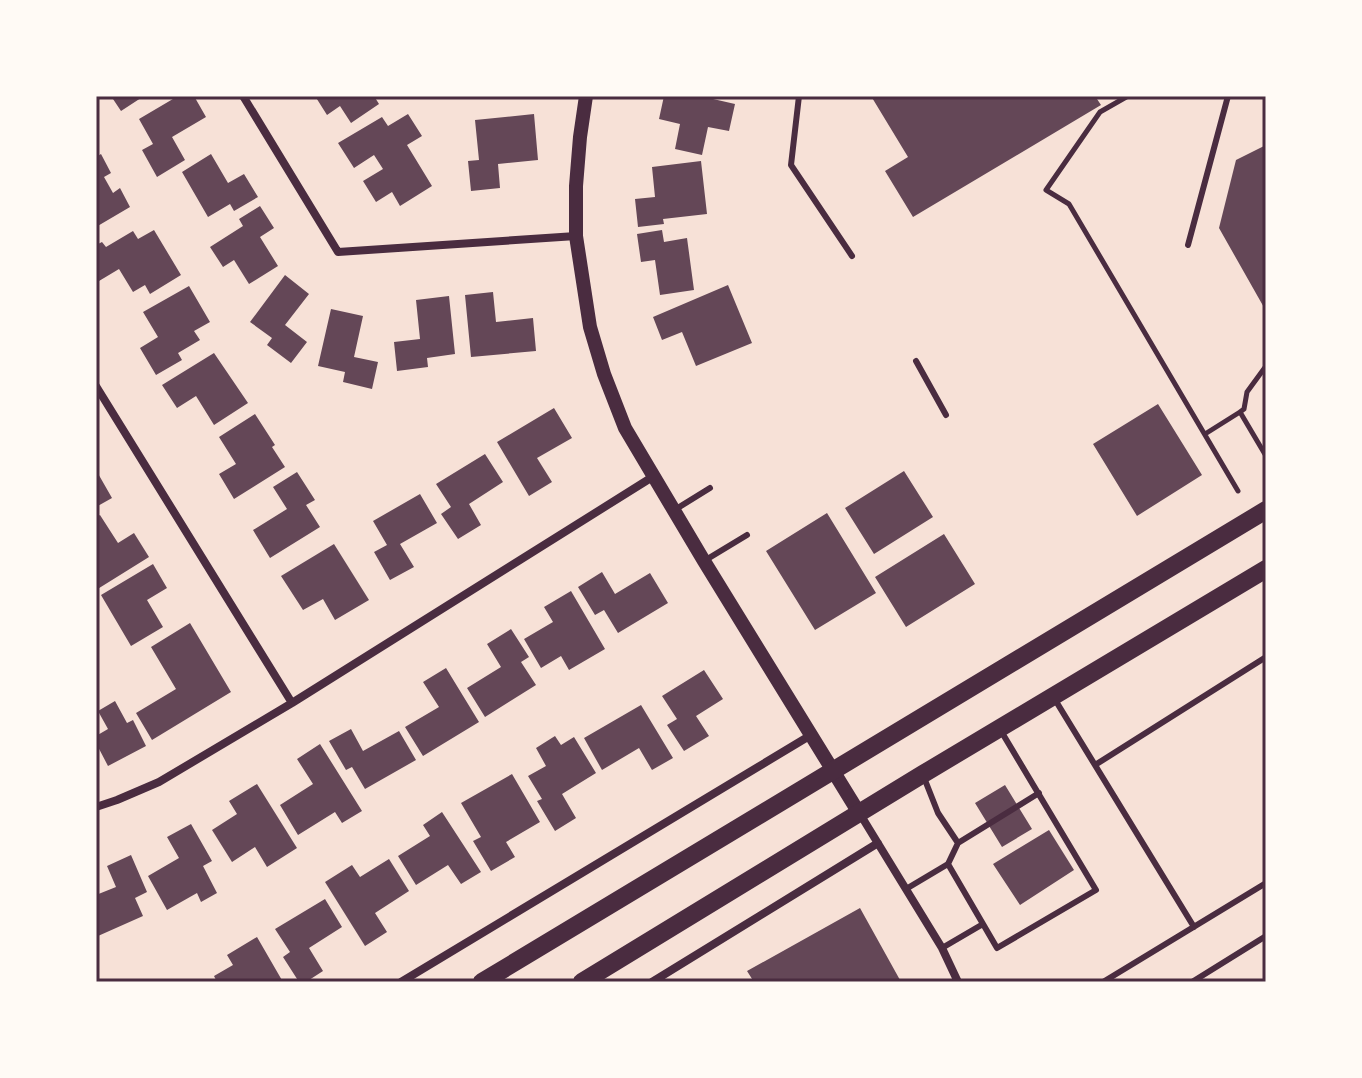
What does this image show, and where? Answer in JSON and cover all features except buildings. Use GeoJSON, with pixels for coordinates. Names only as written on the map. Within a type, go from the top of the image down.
{"type":"FeatureCollection","features":[{"type":"Feature","properties":{"kind":"main road"},"geometry":{"type":"LineString","coordinates":[[482,982],[1266,510]]}},
{"type":"Feature","properties":{"kind":"main road"},"geometry":{"type":"LineString","coordinates":[[582,982],[1053,696],[1264,573]]}},
{"type":"Feature","properties":{"kind":"street"},"geometry":{"type":"LineString","coordinates":[[243,96],[338,252],[576,236]]}},
{"type":"Feature","properties":{"kind":"street"},"geometry":{"type":"LineString","coordinates":[[586,96],[576,186],[576,236],[590,327],[625,428],[942,948],[958,982]]}},
{"type":"Feature","properties":{"kind":"street"},"geometry":{"type":"LineString","coordinates":[[96,386],[292,703]]}},
{"type":"Feature","properties":{"kind":"street"},"geometry":{"type":"LineString","coordinates":[[96,807],[159,782],[292,703],[654,476]]}},
{"type":"Feature","properties":{"kind":"street"},"geometry":{"type":"LineString","coordinates":[[401,982],[811,735]]}},
{"type":"Feature","properties":{"kind":"street"},"geometry":{"type":"LineString","coordinates":[[652,982],[878,843]]}},
{"type":"Feature","properties":{"kind":"lane"},"geometry":{"type":"LineString","coordinates":[[799,96],[791,165],[852,256]]}},
{"type":"Feature","properties":{"kind":"lane"},"geometry":{"type":"LineString","coordinates":[[1188,245],[1228,96]]}},
{"type":"Feature","properties":{"kind":"lane"},"geometry":{"type":"LineString","coordinates":[[916,361],[946,415]]}},
{"type":"Feature","properties":{"kind":"lane"},"geometry":{"type":"LineString","coordinates":[[673,510],[710,488]]}},
{"type":"Feature","properties":{"kind":"lane"},"geometry":{"type":"LineString","coordinates":[[704,561],[747,535]]}},
{"type":"Feature","properties":{"kind":"lane"},"geometry":{"type":"LineString","coordinates":[[1095,765],[1266,657]]}},
{"type":"Feature","properties":{"kind":"lane"},"geometry":{"type":"LineString","coordinates":[[1053,696],[1194,927]]}},
{"type":"Feature","properties":{"kind":"lane"},"geometry":{"type":"LineString","coordinates":[[948,864],[997,948],[1096,890],[1000,728]]}},
{"type":"Feature","properties":{"kind":"lane"},"geometry":{"type":"LineString","coordinates":[[923,774],[938,813],[958,843]]}},
{"type":"Feature","properties":{"kind":"lane"},"geometry":{"type":"LineString","coordinates":[[906,889],[948,864],[958,843],[1039,793]]}},
{"type":"Feature","properties":{"kind":"lane"},"geometry":{"type":"LineString","coordinates":[[1103,982],[1266,883]]}},
{"type":"Feature","properties":{"kind":"lane"},"geometry":{"type":"LineString","coordinates":[[942,948],[983,924]]}},
{"type":"Feature","properties":{"kind":"lane"},"geometry":{"type":"LineString","coordinates":[[1192,982],[1266,936]]}},
{"type":"Feature","properties":{"kind":"path"},"geometry":{"type":"LineString","coordinates":[[1128,96],[1100,112],[1046,190],[1069,204],[1238,491]]}},
{"type":"Feature","properties":{"kind":"path"},"geometry":{"type":"LineString","coordinates":[[1205,434],[1244,409],[1247,392],[1266,366]]}},
{"type":"Feature","properties":{"kind":"path"},"geometry":{"type":"LineString","coordinates":[[1240,412],[1266,456]]}}]}
